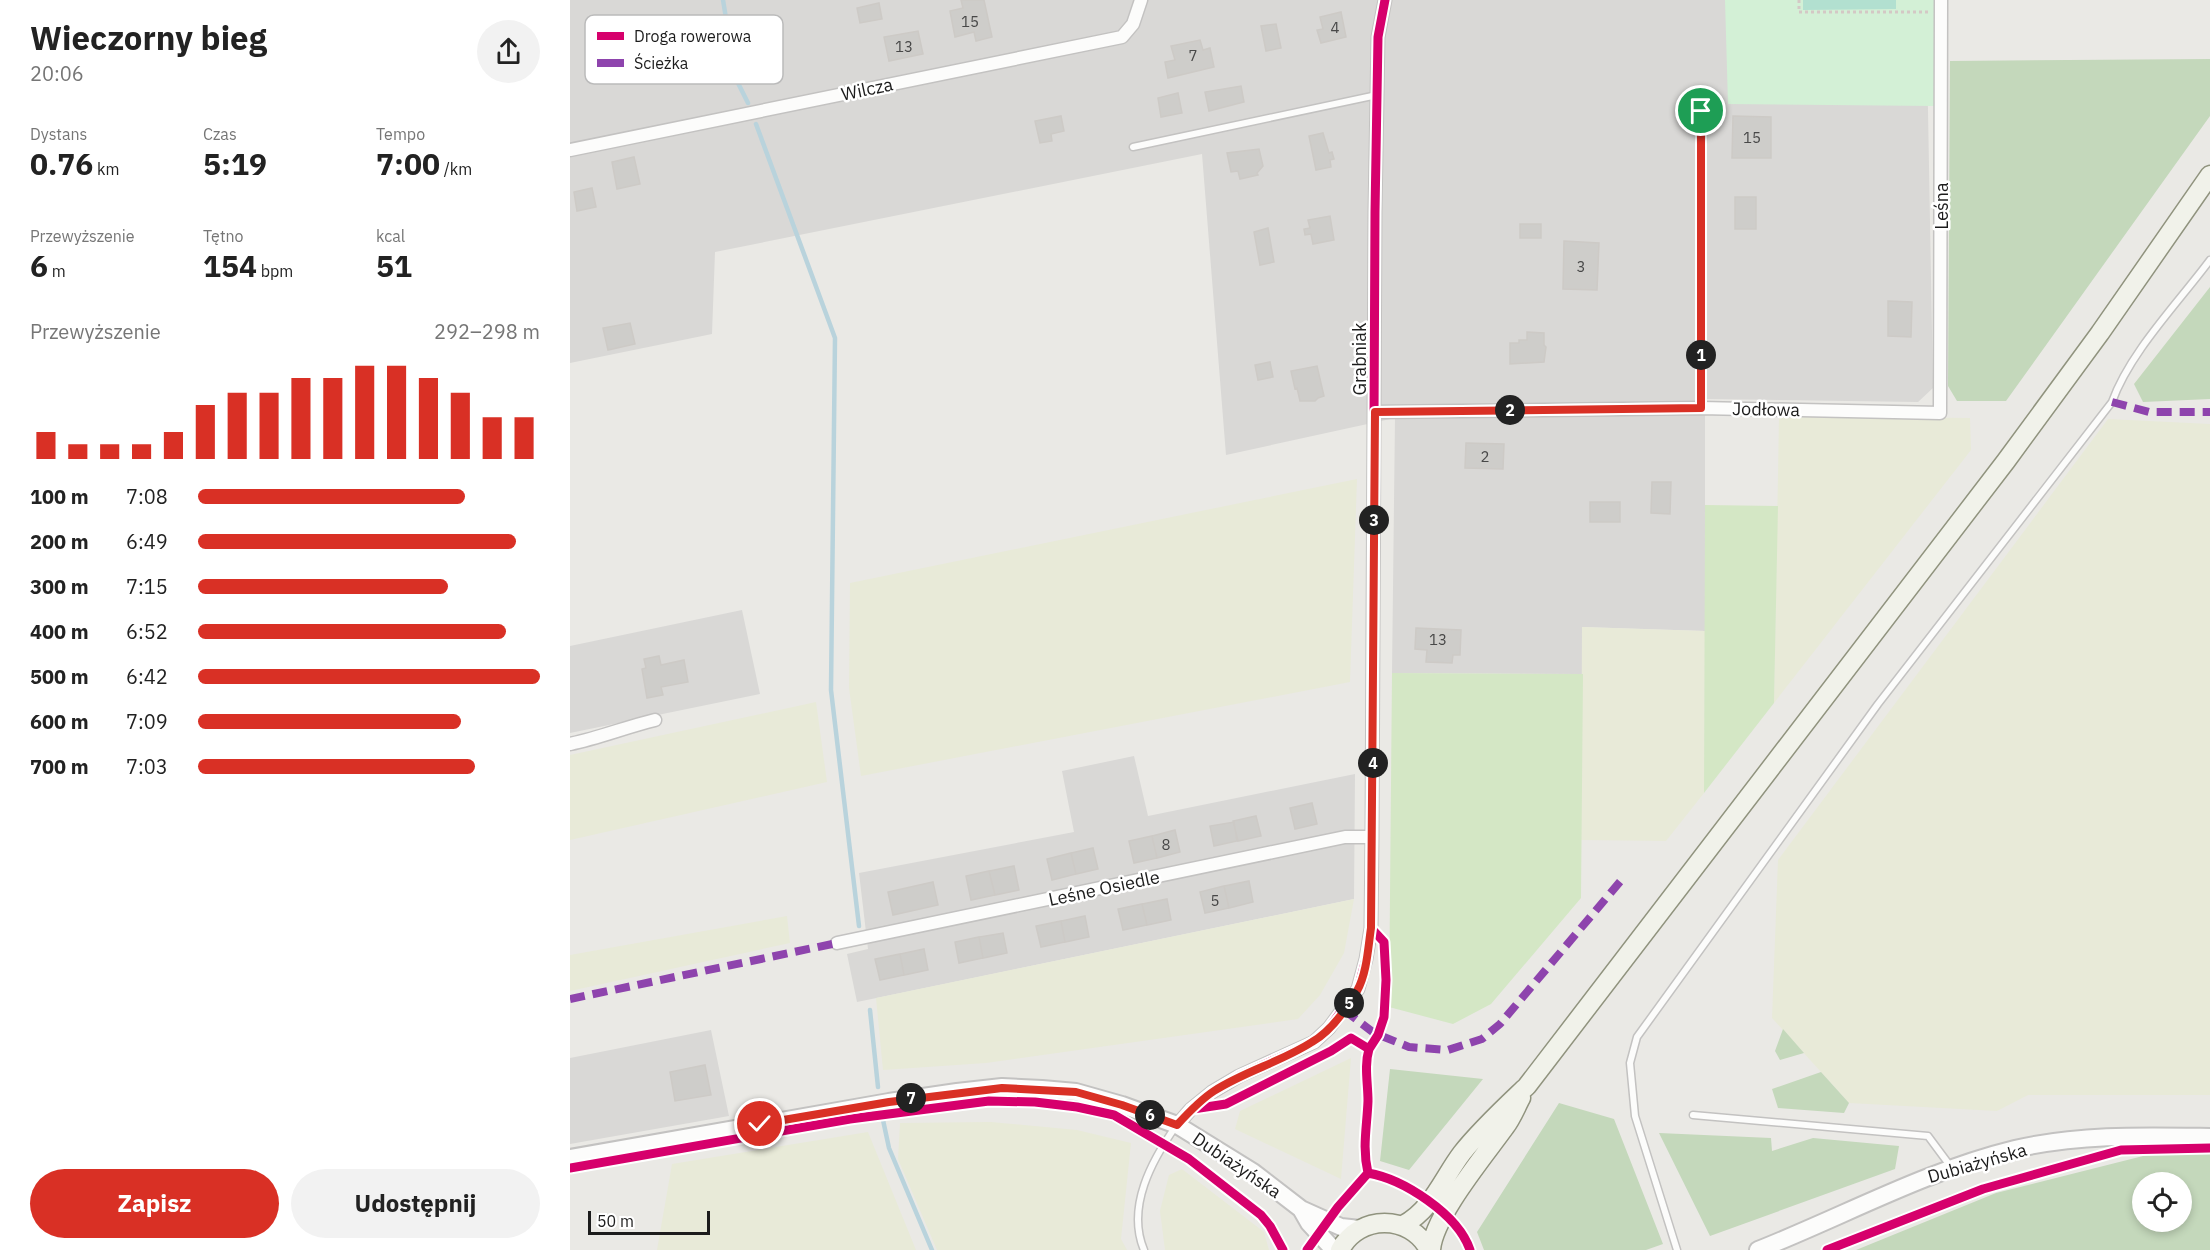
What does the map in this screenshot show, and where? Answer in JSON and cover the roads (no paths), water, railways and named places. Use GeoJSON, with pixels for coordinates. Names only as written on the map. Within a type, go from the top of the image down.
{"type":"FeatureCollection","features":[{"type":"Feature","properties":{"kind":"main road"},"geometry":{"type":"LineString","coordinates":[[1403,1225],[1422,1212],[1462,1154],[1493,1118],[1527,1086],[2006,461],[2100,333],[2210,175]]}},
{"type":"Feature","properties":{"kind":"main road"},"geometry":{"type":"LineString","coordinates":[[1430,1250],[1438,1227],[1472,1171],[1507,1124],[1527,1086]]}},
{"type":"Feature","properties":{"kind":"main road"},"geometry":{"type":"LineString","coordinates":[[1340,1250],[1349,1236],[1360,1228],[1374,1223],[1389,1222],[1403,1225],[1420,1236],[1430,1250]]}},
{"type":"Feature","properties":{"kind":"street","name":"Wilcza"},"geometry":{"type":"LineString","coordinates":[[570,150],[1122,37],[1133,24],[1141,0]]}},
{"type":"Feature","properties":{"kind":"street","name":"Grabniak"},"geometry":{"type":"LineString","coordinates":[[1177,1125],[1212,1092],[1239,1076],[1314,1042],[1336,1019],[1358,989],[1366,959],[1371,928],[1378,37],[1385,0]]}},
{"type":"Feature","properties":{"kind":"street","name":"Leśna"},"geometry":{"type":"LineString","coordinates":[[1941,6],[1941,413]]}},
{"type":"Feature","properties":{"kind":"street","name":"Jodłowa"},"geometry":{"type":"LineString","coordinates":[[1375,412],[1701,408],[1941,413]]}},
{"type":"Feature","properties":{"kind":"street"},"geometry":{"type":"LineString","coordinates":[[570,744],[598,738],[629,726],[655,720]]}},
{"type":"Feature","properties":{"kind":"street","name":"Leśne Osiedle"},"geometry":{"type":"LineString","coordinates":[[837,943],[1346,837],[1372,837]]}},
{"type":"Feature","properties":{"kind":"street","name":"Dubiażyńska"},"geometry":{"type":"LineString","coordinates":[[570,1158],[889,1102],[1002,1088],[1076,1092],[1122,1105],[1177,1125],[1253,1172],[1301,1209],[1341,1227],[1360,1228]]}},
{"type":"Feature","properties":{"kind":"street","name":"Dubiażyńska"},"geometry":{"type":"LineString","coordinates":[[1758,1250],[1898,1188],[1952,1168],[2017,1149],[2085,1138],[2210,1137]]}},
{"type":"Feature","properties":{"kind":"street","name":"Dubiażyńska"},"geometry":{"type":"LineString","coordinates":[[1301,1209],[1309,1223],[1334,1250]]}},
{"type":"Feature","properties":{"kind":"lane"},"geometry":{"type":"LineString","coordinates":[[1133,147],[1377,95]]}},
{"type":"Feature","properties":{"kind":"lane"},"geometry":{"type":"LineString","coordinates":[[1701,111],[1701,408]]}},
{"type":"Feature","properties":{"kind":"lane"},"geometry":{"type":"LineString","coordinates":[[1677,1250],[1635,1116],[1630,1063],[1637,1037],[1878,704],[2112,402],[2118,384],[2137,356],[2210,260]]}},
{"type":"Feature","properties":{"kind":"lane"},"geometry":{"type":"LineString","coordinates":[[1693,1115],[1928,1136],[1952,1168]]}},
{"type":"Feature","properties":{"kind":"lane"},"geometry":{"type":"LineString","coordinates":[[1144,1250],[1138,1222],[1144,1186],[1153,1160],[1177,1125]]}},
{"type":"Feature","properties":{"kind":"waterway"},"geometry":{"type":"LineString","coordinates":[[723,0],[725,15]]}},
{"type":"Feature","properties":{"kind":"waterway"},"geometry":{"type":"LineString","coordinates":[[738,84],[748,103]]}},
{"type":"Feature","properties":{"kind":"waterway"},"geometry":{"type":"LineString","coordinates":[[756,124],[835,338],[831,690],[859,926]]}},
{"type":"Feature","properties":{"kind":"waterway"},"geometry":{"type":"LineString","coordinates":[[870,1010],[878,1087]]}},
{"type":"Feature","properties":{"kind":"waterway"},"geometry":{"type":"LineString","coordinates":[[883,1120],[889,1148],[932,1250]]}}]}
